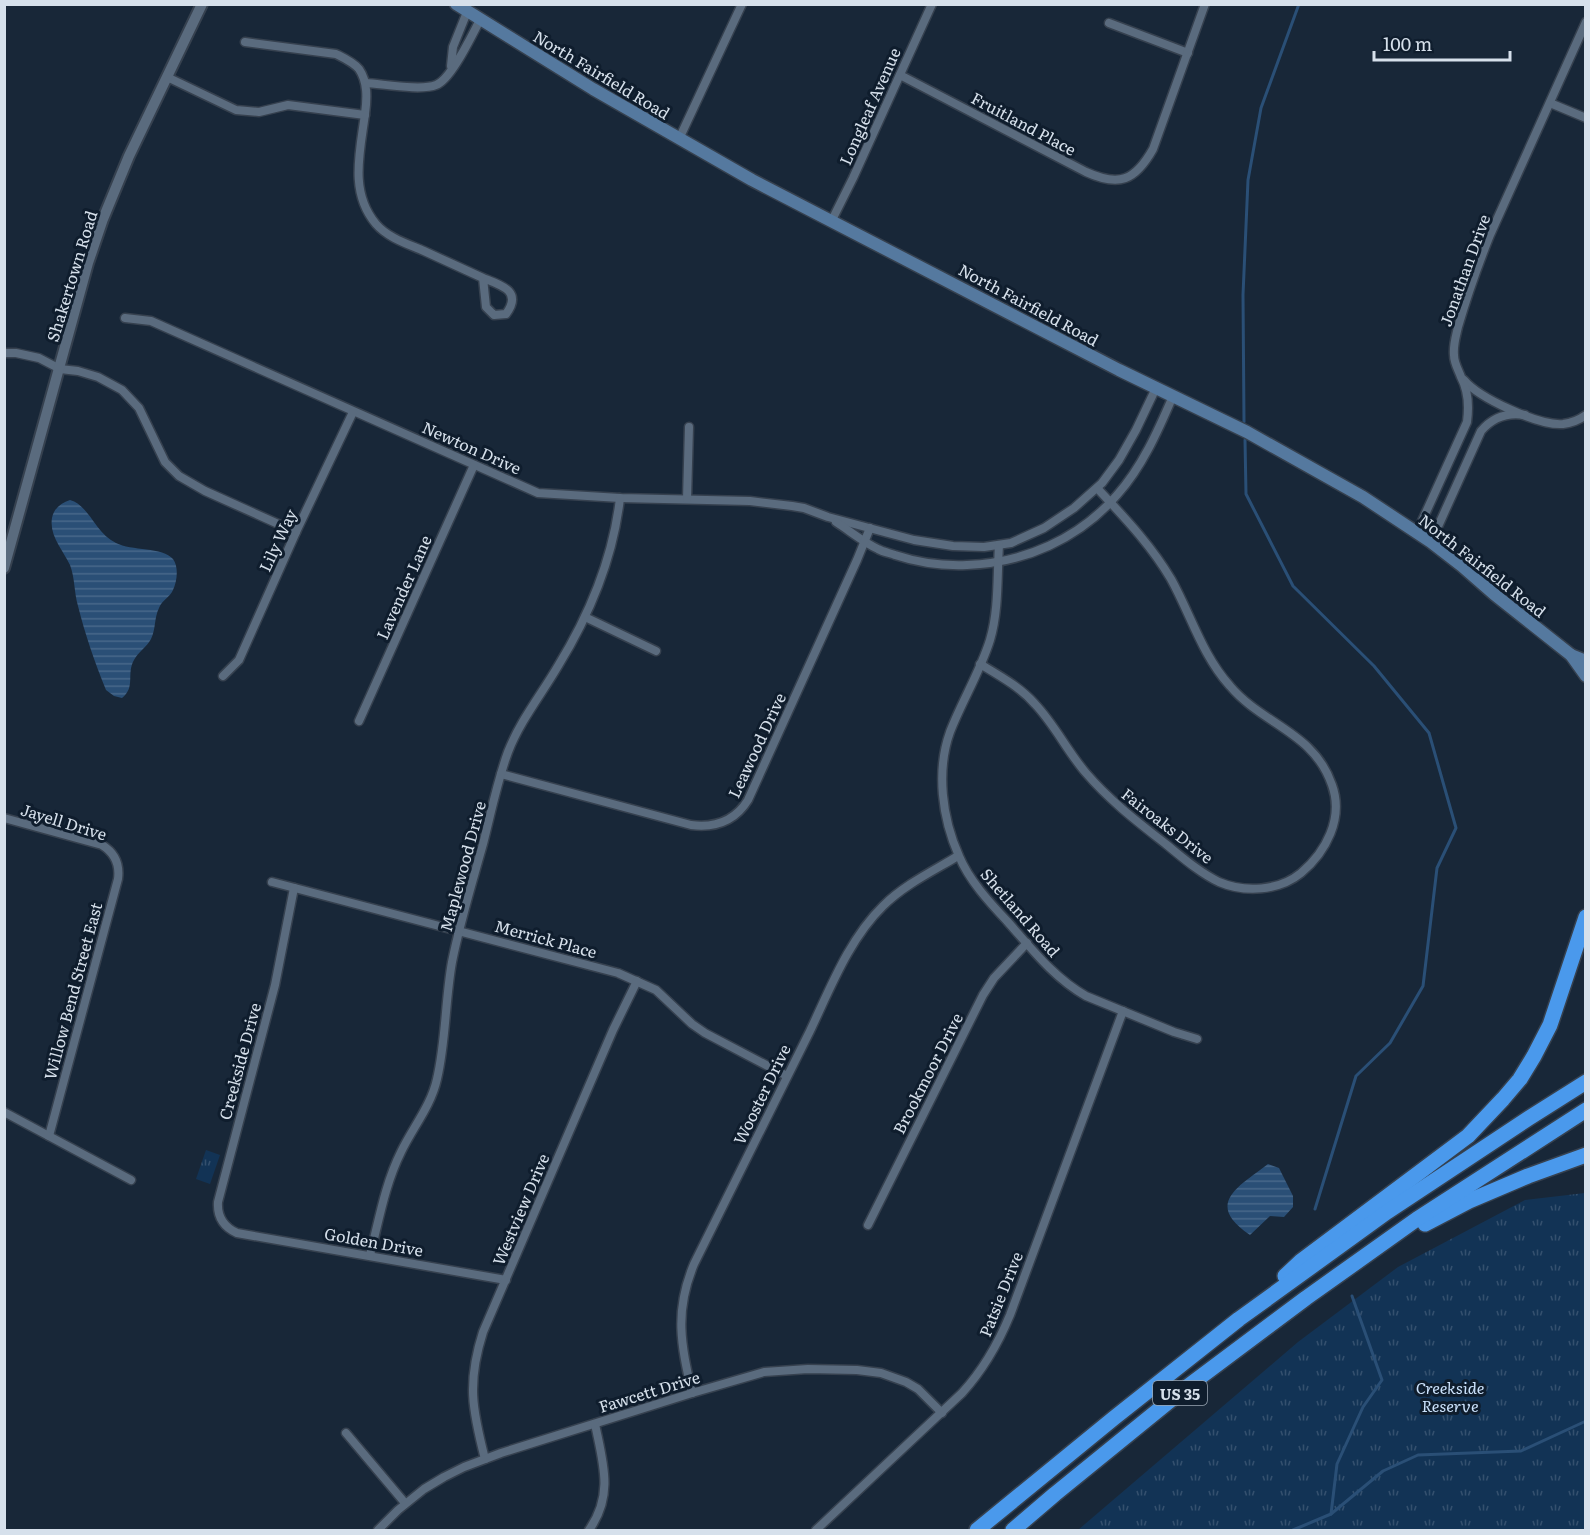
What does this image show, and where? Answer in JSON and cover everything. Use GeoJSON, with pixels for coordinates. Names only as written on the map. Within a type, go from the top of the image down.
{"type":"FeatureCollection","features":[{"type":"Feature","properties":{"kind":"highway"},"geometry":{"type":"LineString","coordinates":[[1239,1319],[1301,1261],[1468,1136],[1503,1099],[1520,1079],[1542,1041],[1586,917]]}},
{"type":"Feature","properties":{"kind":"highway","name":"US 35"},"geometry":{"type":"LineString","coordinates":[[977,1530],[1239,1319],[1387,1212],[1586,1082]]}},
{"type":"Feature","properties":{"kind":"highway","name":"US 35"},"geometry":{"type":"LineString","coordinates":[[1013,1530],[1183,1390],[1354,1263],[1417,1219],[1586,1110]]}},
{"type":"Feature","properties":{"kind":"highway"},"geometry":{"type":"LineString","coordinates":[[1354,1263],[1469,1201],[1586,1155]]}},
{"type":"Feature","properties":{"kind":"main road","name":"North Fairfield Road"},"geometry":{"type":"LineString","coordinates":[[456,4],[679,139],[752,180],[1021,320],[1247,432],[1363,497],[1417,532],[1462,566],[1571,655],[1586,676]]}},
{"type":"Feature","properties":{"kind":"main road","name":"North Fairfield Road"},"geometry":{"type":"LineString","coordinates":[[1571,655],[1586,661]]}},
{"type":"Feature","properties":{"kind":"street","name":"Shakertown Road"},"geometry":{"type":"LineString","coordinates":[[4,568],[88,263],[103,219],[130,153],[202,4]]}},
{"type":"Feature","properties":{"kind":"street"},"geometry":{"type":"LineString","coordinates":[[679,139],[742,4]]}},
{"type":"Feature","properties":{"kind":"street","name":"Longleaf Avenue"},"geometry":{"type":"LineString","coordinates":[[832,220],[932,4]]}},
{"type":"Feature","properties":{"kind":"street"},"geometry":{"type":"LineString","coordinates":[[1109,23],[1188,52],[1205,4]]}},
{"type":"Feature","properties":{"kind":"street"},"geometry":{"type":"LineString","coordinates":[[451,69],[453,47],[467,12]]}},
{"type":"Feature","properties":{"kind":"street"},"geometry":{"type":"LineString","coordinates":[[366,83],[426,88],[438,85],[446,78],[480,20]]}},
{"type":"Feature","properties":{"kind":"street","name":"Jonathan Drive"},"geometry":{"type":"LineString","coordinates":[[1417,532],[1467,422],[1467,392],[1455,365],[1454,352],[1462,311],[1490,235],[1586,22]]}},
{"type":"Feature","properties":{"kind":"street"},"geometry":{"type":"LineString","coordinates":[[244,42],[336,54],[359,69],[366,83],[365,115],[357,174],[360,192],[376,225],[390,236],[505,287],[512,295],[512,306],[506,314],[494,315],[486,307],[483,278]]}},
{"type":"Feature","properties":{"kind":"street","name":"Fruitland Place"},"geometry":{"type":"LineString","coordinates":[[900,75],[1097,177],[1115,180],[1126,178],[1136,172],[1153,149],[1188,52]]}},
{"type":"Feature","properties":{"kind":"street"},"geometry":{"type":"LineString","coordinates":[[167,77],[236,110],[259,112],[288,105],[365,115]]}},
{"type":"Feature","properties":{"kind":"street"},"geometry":{"type":"LineString","coordinates":[[1550,103],[1586,118]]}},
{"type":"Feature","properties":{"kind":"street","name":"Newton Drive"},"geometry":{"type":"LineString","coordinates":[[125,318],[151,321],[538,493],[620,498],[750,501],[792,506],[914,540],[969,547],[999,545],[1022,539],[1044,528],[1074,508],[1097,488],[1119,460],[1156,388]]}},
{"type":"Feature","properties":{"kind":"street"},"geometry":{"type":"LineString","coordinates":[[4,353],[39,358],[60,369],[98,377],[122,390],[139,408],[165,462],[179,476],[205,491],[296,532]]}},
{"type":"Feature","properties":{"kind":"street"},"geometry":{"type":"LineString","coordinates":[[1462,377],[1479,394],[1525,415],[1557,424],[1572,422],[1586,415]]}},
{"type":"Feature","properties":{"kind":"street","name":"Newton Drive"},"geometry":{"type":"LineString","coordinates":[[828,516],[878,550],[927,564],[955,566],[998,563],[1030,554],[1059,541],[1086,523],[1110,502],[1131,476],[1148,449],[1173,396]]}},
{"type":"Feature","properties":{"kind":"street","name":"Lily Way"},"geometry":{"type":"LineString","coordinates":[[223,676],[239,660],[353,412]]}},
{"type":"Feature","properties":{"kind":"street"},"geometry":{"type":"LineString","coordinates":[[1431,542],[1481,431],[1490,422],[1500,417],[1513,414],[1525,415]]}},
{"type":"Feature","properties":{"kind":"street"},"geometry":{"type":"LineString","coordinates":[[687,500],[689,427]]}},
{"type":"Feature","properties":{"kind":"street","name":"Lavender Lane"},"geometry":{"type":"LineString","coordinates":[[359,721],[474,465]]}},
{"type":"Feature","properties":{"kind":"street","name":"Fairoaks Drive"},"geometry":{"type":"LineString","coordinates":[[980,664],[1011,683],[1034,702],[1075,760],[1105,794],[1174,851],[1210,877],[1242,888],[1261,889],[1298,876],[1321,854],[1331,834],[1335,809],[1334,789],[1320,759],[1305,743],[1250,705],[1229,686],[1200,641],[1177,591],[1158,558],[1146,541],[1097,488]]}},
{"type":"Feature","properties":{"kind":"street","name":"Maplewood Drive"},"geometry":{"type":"LineString","coordinates":[[370,1256],[392,1171],[427,1107],[437,1081],[453,962],[501,774],[520,726],[567,652],[601,581],[615,531],[620,498]]}},
{"type":"Feature","properties":{"kind":"street","name":"Leawood Drive"},"geometry":{"type":"LineString","coordinates":[[501,774],[691,825],[714,825],[730,819],[748,800],[870,528]]}},
{"type":"Feature","properties":{"kind":"street","name":"Shetland Road"},"geometry":{"type":"LineString","coordinates":[[999,545],[992,633],[949,735],[942,775],[943,798],[958,856],[985,895],[1027,943],[1049,967],[1077,991],[1197,1040]]}},
{"type":"Feature","properties":{"kind":"street"},"geometry":{"type":"LineString","coordinates":[[585,617],[656,651]]}},
{"type":"Feature","properties":{"kind":"street","name":"Jayell Drive"},"geometry":{"type":"LineString","coordinates":[[4,818],[97,843],[113,855]]}},
{"type":"Feature","properties":{"kind":"street","name":"Willow Bend Street East"},"geometry":{"type":"LineString","coordinates":[[49,1136],[118,879],[118,866],[113,855]]}},
{"type":"Feature","properties":{"kind":"street","name":"Wooster Drive"},"geometry":{"type":"LineString","coordinates":[[692,1393],[680,1332],[681,1308],[686,1284],[787,1076],[850,950],[868,923],[908,885],[958,856]]}},
{"type":"Feature","properties":{"kind":"street","name":"Merrick Place"},"geometry":{"type":"LineString","coordinates":[[272,882],[618,973],[656,990],[692,1024],[705,1033],[787,1076]]}},
{"type":"Feature","properties":{"kind":"street","name":"Creekside Drive"},"geometry":{"type":"LineString","coordinates":[[237,1233],[222,1221],[218,1212],[218,1202],[275,985],[294,888]]}},
{"type":"Feature","properties":{"kind":"street","name":"Brookmoor Drive"},"geometry":{"type":"LineString","coordinates":[[868,1225],[983,995],[994,978],[1027,943]]}},
{"type":"Feature","properties":{"kind":"street","name":"Westview Drive"},"geometry":{"type":"LineString","coordinates":[[485,1458],[477,1426],[472,1382],[483,1332],[613,1030],[637,981]]}},
{"type":"Feature","properties":{"kind":"street","name":"Patsie Drive"},"geometry":{"type":"LineString","coordinates":[[816,1530],[942,1413],[972,1382],[992,1354],[1004,1331],[1123,1011]]}},
{"type":"Feature","properties":{"kind":"street"},"geometry":{"type":"LineString","coordinates":[[4,1112],[131,1180]]}},
{"type":"Feature","properties":{"kind":"street","name":"Golden Drive"},"geometry":{"type":"LineString","coordinates":[[237,1233],[506,1280]]}},
{"type":"Feature","properties":{"kind":"street","name":"Fawcett Drive"},"geometry":{"type":"LineString","coordinates":[[378,1530],[405,1503],[444,1477],[485,1458],[756,1374],[808,1369],[872,1371],[891,1376],[912,1386],[927,1396],[942,1413]]}},
{"type":"Feature","properties":{"kind":"street"},"geometry":{"type":"LineString","coordinates":[[589,1530],[601,1506],[605,1485],[604,1465],[595,1424]]}},
{"type":"Feature","properties":{"kind":"street"},"geometry":{"type":"LineString","coordinates":[[346,1433],[405,1503]]}},
{"type":"Feature","properties":{"kind":"green space"},"geometry":{"type":"Polygon","coordinates":[[[206,1150],[220,1155],[210,1184],[196,1179],[206,1150]]]}},
{"type":"Feature","properties":{"kind":"green space","name":"Creekside Reserve"},"geometry":{"type":"Polygon","coordinates":[[[1585,1193],[1585,1530],[1078,1530],[1298,1342],[1398,1267],[1525,1200],[1585,1193]]]}},
{"type":"Feature","properties":{"kind":"shaded area"},"geometry":{"type":"Polygon","coordinates":[[[70,500],[82,507],[103,533],[116,543],[168,555],[176,566],[177,575],[172,592],[159,608],[151,639],[134,660],[129,689],[122,698],[106,690],[84,627],[70,565],[53,531],[54,511],[61,504],[70,500]]]}},
{"type":"Feature","properties":{"kind":"shaded area"},"geometry":{"type":"Polygon","coordinates":[[[1268,1164],[1279,1168],[1293,1196],[1293,1207],[1284,1217],[1270,1216],[1250,1235],[1236,1224],[1229,1214],[1230,1196],[1246,1180],[1268,1164]]]}},
{"type":"Feature","properties":{"kind":"waterway"},"geometry":{"type":"LineString","coordinates":[[1244,422],[1243,295],[1248,180],[1261,108],[1299,4]]}},
{"type":"Feature","properties":{"kind":"waterway"},"geometry":{"type":"LineString","coordinates":[[1245,440],[1246,494],[1293,586],[1374,666],[1429,733],[1456,828],[1437,868],[1423,986],[1390,1043],[1356,1076],[1315,1209]]}},
{"type":"Feature","properties":{"kind":"waterway"},"geometry":{"type":"LineString","coordinates":[[1331,1514],[1337,1464],[1363,1407],[1382,1380],[1352,1296]]}},
{"type":"Feature","properties":{"kind":"waterway"},"geometry":{"type":"LineString","coordinates":[[1293,1530],[1331,1514],[1383,1471],[1418,1455],[1521,1451],[1586,1421]]}}]}
